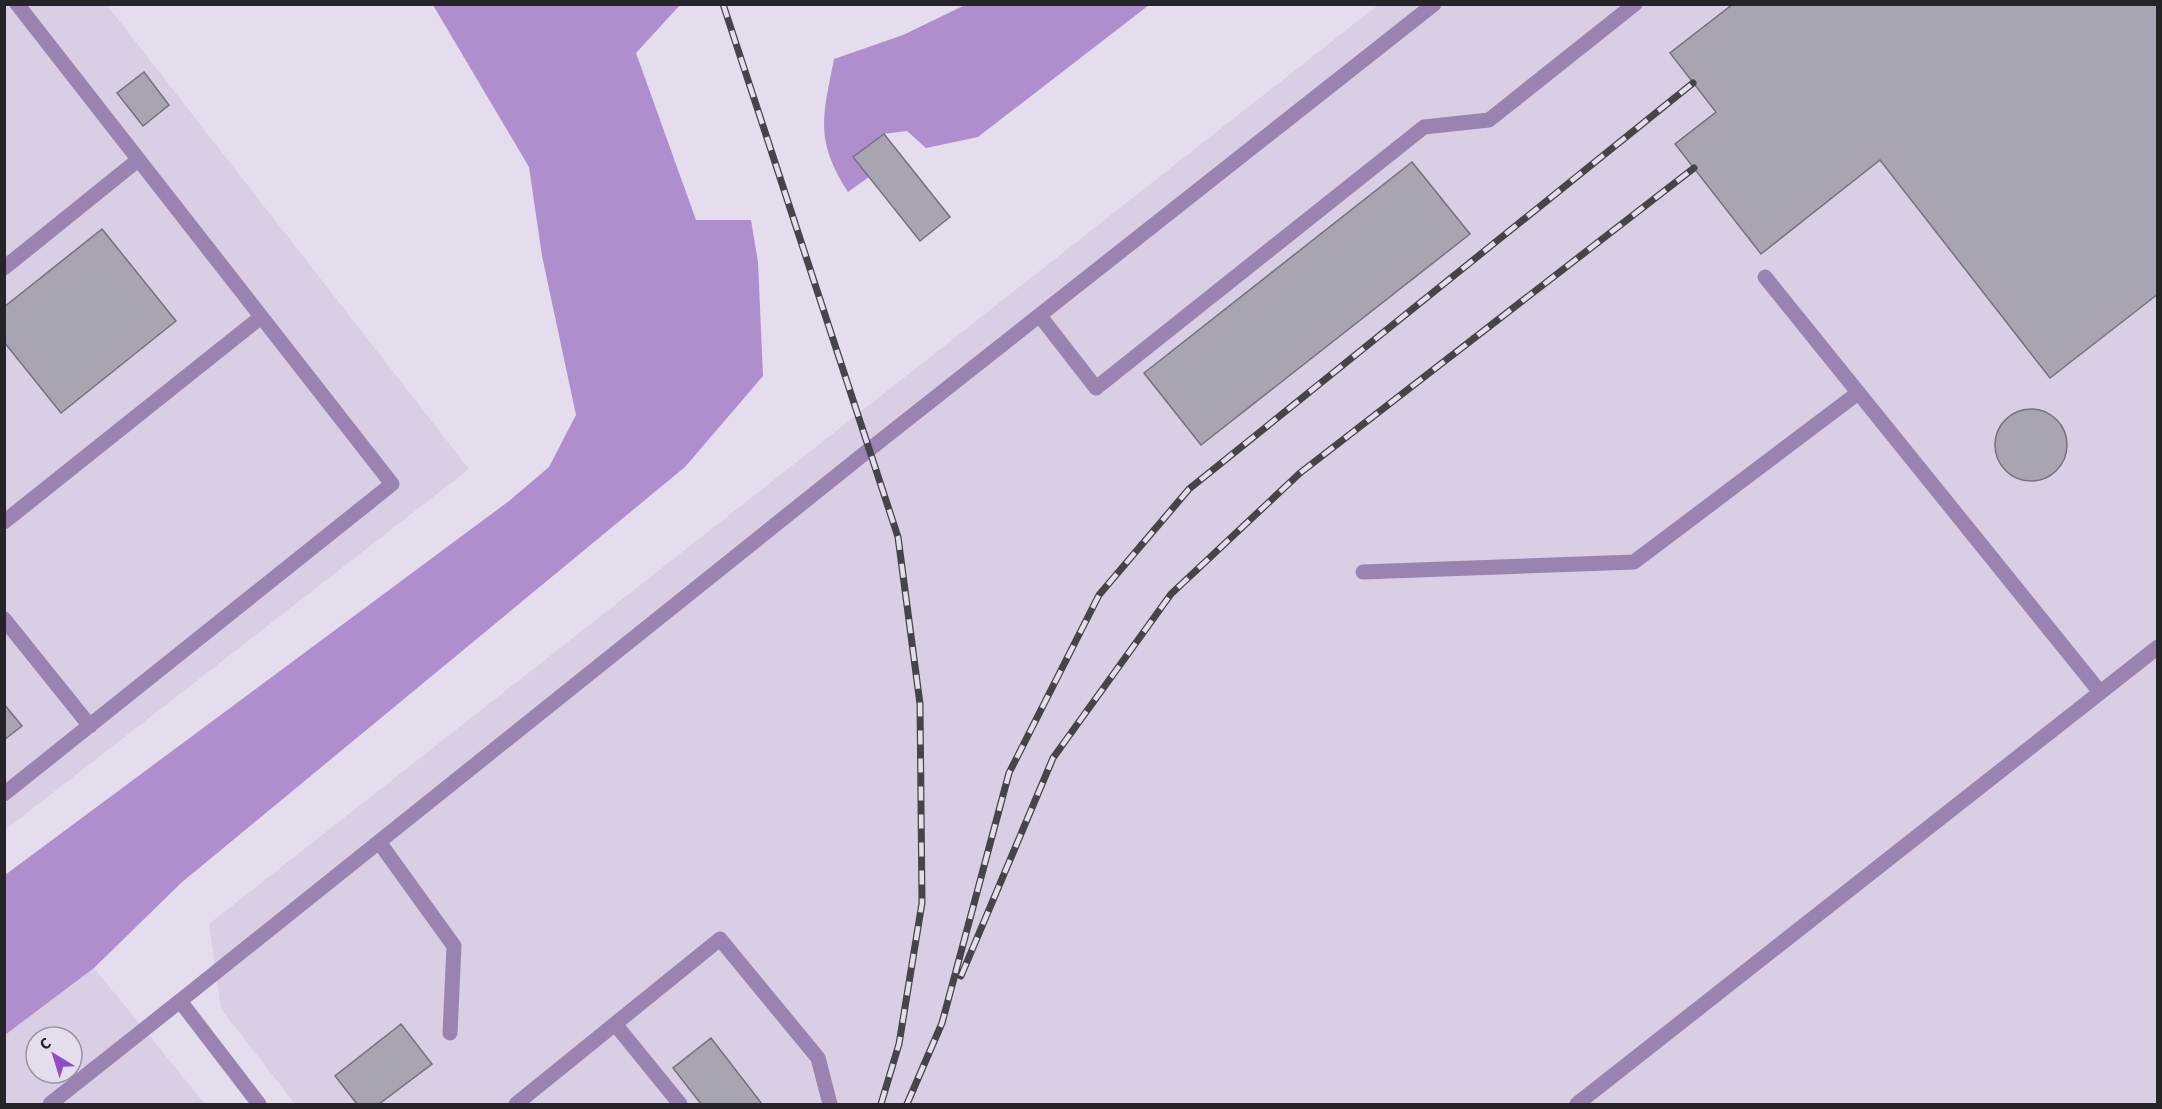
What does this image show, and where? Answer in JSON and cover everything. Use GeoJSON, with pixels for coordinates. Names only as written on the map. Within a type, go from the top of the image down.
{"type":"FeatureCollection","features":[{"type":"Feature","properties":{"kind":"street"},"geometry":{"type":"LineString","coordinates":[[4,794],[392,484],[17,4]]}},
{"type":"Feature","properties":{"kind":"street"},"geometry":{"type":"LineString","coordinates":[[50,1104],[1434,4]]}},
{"type":"Feature","properties":{"kind":"street"},"geometry":{"type":"LineString","coordinates":[[1040,315],[1096,388],[1425,127],[1489,120],[1635,4]]}},
{"type":"Feature","properties":{"kind":"street"},"geometry":{"type":"LineString","coordinates":[[4,268],[138,160]]}},
{"type":"Feature","properties":{"kind":"street"},"geometry":{"type":"LineString","coordinates":[[1765,277],[2100,692]]}},
{"type":"Feature","properties":{"kind":"street"},"geometry":{"type":"LineString","coordinates":[[4,522],[261,317]]}},
{"type":"Feature","properties":{"kind":"street"},"geometry":{"type":"LineString","coordinates":[[1363,572],[1634,562],[1858,393]]}},
{"type":"Feature","properties":{"kind":"street"},"geometry":{"type":"LineString","coordinates":[[4,619],[90,726]]}},
{"type":"Feature","properties":{"kind":"street"},"geometry":{"type":"LineString","coordinates":[[1577,1104],[2157,647]]}},
{"type":"Feature","properties":{"kind":"street"},"geometry":{"type":"LineString","coordinates":[[379,842],[454,946],[450,1033]]}},
{"type":"Feature","properties":{"kind":"street"},"geometry":{"type":"LineString","coordinates":[[516,1104],[720,939],[818,1058],[830,1104]]}},
{"type":"Feature","properties":{"kind":"street"},"geometry":{"type":"LineString","coordinates":[[180,1001],[259,1104]]}},
{"type":"Feature","properties":{"kind":"street"},"geometry":{"type":"LineString","coordinates":[[615,1024],[680,1104]]}},
{"type":"Feature","properties":{"kind":"shaded area"},"geometry":{"type":"Polygon","coordinates":[[[5,5],[107,5],[469,469],[5,830],[5,5]]]}},
{"type":"Feature","properties":{"kind":"shaded area"},"geometry":{"type":"Polygon","coordinates":[[[433,5],[680,5],[636,53],[696,220],[751,220],[758,262],[763,376],[685,467],[181,883],[94,968],[5,1035],[5,875],[509,501],[549,467],[576,415],[542,256],[529,167],[433,5]]]}},
{"type":"Feature","properties":{"kind":"shaded area"},"geometry":{"type":"Polygon","coordinates":[[[965,5],[1149,5],[978,137],[926,148],[907,131],[883,134],[853,157],[869,177],[848,192],[830,157],[824,127],[834,59],[903,35],[965,5]]]}},
{"type":"Feature","properties":{"kind":"shaded area"},"geometry":{"type":"Polygon","coordinates":[[[1378,5],[2157,5],[2157,1104],[295,1104],[221,1009],[209,924],[1378,5]]]}},
{"type":"Feature","properties":{"kind":"shaded area"},"geometry":{"type":"Polygon","coordinates":[[[94,968],[205,1104],[5,1104],[5,1035],[94,968]]]}},
{"type":"Feature","properties":{"kind":"building"},"geometry":{"type":"Polygon","coordinates":[[[1733,4],[2158,4],[2158,294],[2050,378],[1880,160],[1761,254],[1675,144],[1716,112],[1670,53],[1733,4]]]}},
{"type":"Feature","properties":{"kind":"building"},"geometry":{"type":"Polygon","coordinates":[[[144,72],[169,105],[143,126],[117,93],[144,72]]]}},
{"type":"Feature","properties":{"kind":"building"},"geometry":{"type":"Polygon","coordinates":[[[884,134],[950,217],[920,241],[853,157],[884,134]]]}},
{"type":"Feature","properties":{"kind":"building"},"geometry":{"type":"Polygon","coordinates":[[[1412,162],[1470,234],[1201,445],[1144,373],[1412,162]]]}},
{"type":"Feature","properties":{"kind":"building"},"geometry":{"type":"Polygon","coordinates":[[[102,229],[176,321],[61,413],[4,342],[4,307],[102,229]]]}},
{"type":"Feature","properties":{"kind":"building"},"geometry":{"type":"Polygon","coordinates":[[[2031,409],[2051,415],[2061,425],[2067,445],[2061,465],[2051,475],[2031,481],[2011,475],[2001,465],[1995,445],[2001,425],[2011,415],[2031,409]]]}},
{"type":"Feature","properties":{"kind":"building"},"geometry":{"type":"Polygon","coordinates":[[[4,704],[22,726],[4,740],[4,704]]]}},
{"type":"Feature","properties":{"kind":"building"},"geometry":{"type":"Polygon","coordinates":[[[401,1024],[432,1064],[379,1104],[357,1104],[335,1076],[401,1024]]]}},
{"type":"Feature","properties":{"kind":"building"},"geometry":{"type":"Polygon","coordinates":[[[711,1038],[762,1104],[701,1104],[673,1068],[711,1038]]]}},
{"type":"Feature","properties":{"kind":"railway"},"geometry":{"type":"LineString","coordinates":[[723,4],[898,537],[920,704],[922,903],[899,1044],[881,1104]]}},
{"type":"Feature","properties":{"kind":"railway"},"geometry":{"type":"LineString","coordinates":[[907,1104],[942,1023],[1009,773],[1099,595],[1189,489],[1693,83]]}},
{"type":"Feature","properties":{"kind":"railway"},"geometry":{"type":"LineString","coordinates":[[961,976],[1053,758],[1171,594],[1300,473],[1694,168]]}}]}
